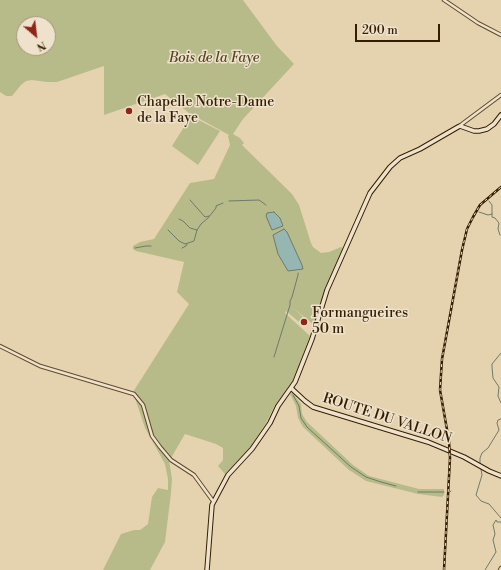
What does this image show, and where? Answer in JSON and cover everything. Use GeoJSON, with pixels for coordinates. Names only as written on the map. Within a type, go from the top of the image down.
{"type":"FeatureCollection","features":[{"type":"Feature","properties":{"kind":"street"},"geometry":{"type":"LineString","coordinates":[[444,0],[478,23],[501,35]]}},
{"type":"Feature","properties":{"kind":"street"},"geometry":{"type":"LineString","coordinates":[[207,570],[211,508],[213,501],[228,475],[252,449],[297,378],[312,339],[327,290],[370,193],[396,162],[460,126],[501,95]]}},
{"type":"Feature","properties":{"kind":"street"},"geometry":{"type":"LineString","coordinates":[[460,126],[474,131],[484,130],[490,127],[501,115]]}},
{"type":"Feature","properties":{"kind":"street"},"geometry":{"type":"LineString","coordinates":[[0,346],[40,366],[134,394],[143,405],[151,432],[156,442],[171,460],[199,480],[213,501]]}},
{"type":"Feature","properties":{"kind":"street","name":"ROUTE DU VALLON"},"geometry":{"type":"LineString","coordinates":[[291,388],[305,402],[313,407],[416,438],[450,451],[501,476]]}},
{"type":"Feature","properties":{"kind":"green space","name":"Bois de la Faye"},"geometry":{"type":"Polygon","coordinates":[[[0,0],[243,0],[277,46],[294,64],[243,119],[233,134],[240,138],[244,143],[242,145],[292,194],[299,205],[313,247],[321,253],[329,252],[341,247],[343,248],[315,326],[292,307],[303,317],[299,322],[286,311],[285,313],[310,336],[293,380],[274,407],[266,423],[249,449],[225,474],[218,466],[223,460],[223,448],[216,444],[185,434],[171,458],[162,447],[161,450],[169,460],[172,479],[171,493],[165,542],[150,570],[103,570],[121,534],[134,530],[140,530],[148,524],[152,497],[158,488],[168,490],[168,479],[165,464],[145,428],[133,392],[189,304],[177,292],[184,262],[136,251],[133,249],[133,246],[140,242],[154,239],[190,183],[214,179],[230,145],[229,135],[189,113],[165,94],[104,115],[104,66],[57,82],[26,81],[12,96],[6,96],[0,92],[0,0]]]}},
{"type":"Feature","properties":{"kind":"green space"},"geometry":{"type":"Polygon","coordinates":[[[191,116],[220,131],[198,165],[172,146],[191,116]]]}},
{"type":"Feature","properties":{"kind":"green space"},"geometry":{"type":"Polygon","coordinates":[[[292,392],[301,404],[302,414],[307,422],[353,465],[369,476],[419,489],[444,489],[444,495],[442,497],[418,494],[366,481],[349,470],[303,427],[298,418],[296,406],[290,394],[292,392]]]}},
{"type":"Feature","properties":{"kind":"water"},"geometry":{"type":"Polygon","coordinates":[[[274,212],[280,218],[283,226],[272,230],[266,216],[267,213],[274,212]]]}},
{"type":"Feature","properties":{"kind":"water"},"geometry":{"type":"Polygon","coordinates":[[[284,229],[287,232],[303,269],[288,271],[278,254],[273,235],[284,229]]]}},
{"type":"Feature","properties":{"kind":"waterway"},"geometry":{"type":"LineString","coordinates":[[190,200],[205,217],[209,216]]}},
{"type":"Feature","properties":{"kind":"waterway"},"geometry":{"type":"LineString","coordinates":[[229,201],[259,200],[266,205]]}},
{"type":"Feature","properties":{"kind":"waterway"},"geometry":{"type":"LineString","coordinates":[[489,201],[492,205],[492,217],[499,223],[498,229],[500,235]]}},
{"type":"Feature","properties":{"kind":"waterway"},"geometry":{"type":"LineString","coordinates":[[168,230],[179,241],[185,244],[194,241],[197,230],[201,224],[208,218],[216,206],[223,203]]}},
{"type":"Feature","properties":{"kind":"waterway"},"geometry":{"type":"LineString","coordinates":[[479,212],[488,215],[492,214]]}},
{"type":"Feature","properties":{"kind":"waterway"},"geometry":{"type":"LineString","coordinates":[[179,219],[190,228],[197,230]]}},
{"type":"Feature","properties":{"kind":"waterway"},"geometry":{"type":"LineString","coordinates":[[182,248],[187,244]]}},
{"type":"Feature","properties":{"kind":"waterway"},"geometry":{"type":"LineString","coordinates":[[135,248],[151,246]]}},
{"type":"Feature","properties":{"kind":"waterway"},"geometry":{"type":"LineString","coordinates":[[274,357],[298,273]]}},
{"type":"Feature","properties":{"kind":"waterway"},"geometry":{"type":"LineString","coordinates":[[501,353],[492,364],[493,378],[499,387],[498,396],[501,403]]}},
{"type":"Feature","properties":{"kind":"waterway"},"geometry":{"type":"LineString","coordinates":[[293,395],[299,406],[301,418],[307,427],[351,467],[366,477],[396,486]]}},
{"type":"Feature","properties":{"kind":"waterway"},"geometry":{"type":"LineString","coordinates":[[480,464],[482,453],[488,448],[499,430],[497,423],[498,420],[501,419]]}},
{"type":"Feature","properties":{"kind":"waterway"},"geometry":{"type":"LineString","coordinates":[[481,469],[482,475],[476,495],[481,501],[489,504],[501,518]]}},
{"type":"Feature","properties":{"kind":"waterway"},"geometry":{"type":"LineString","coordinates":[[418,492],[444,492]]}},
{"type":"Feature","properties":{"kind":"waterway"},"geometry":{"type":"LineString","coordinates":[[485,570],[496,552],[493,540],[495,534],[493,525],[496,520],[497,522],[501,522]]}},
{"type":"Feature","properties":{"kind":"railway"},"geometry":{"type":"LineString","coordinates":[[444,570],[450,458],[449,441],[440,390],[442,359],[467,229],[480,205],[501,187]]}},
{"type":"Feature","properties":{"kind":"place","name":"Chapelle Notre-Dame de la Faye"},"geometry":{"type":"Point","coordinates":[129,111]}},
{"type":"Feature","properties":{"kind":"place","name":"Formangueires 50 m"},"geometry":{"type":"Point","coordinates":[304,322]}}]}
